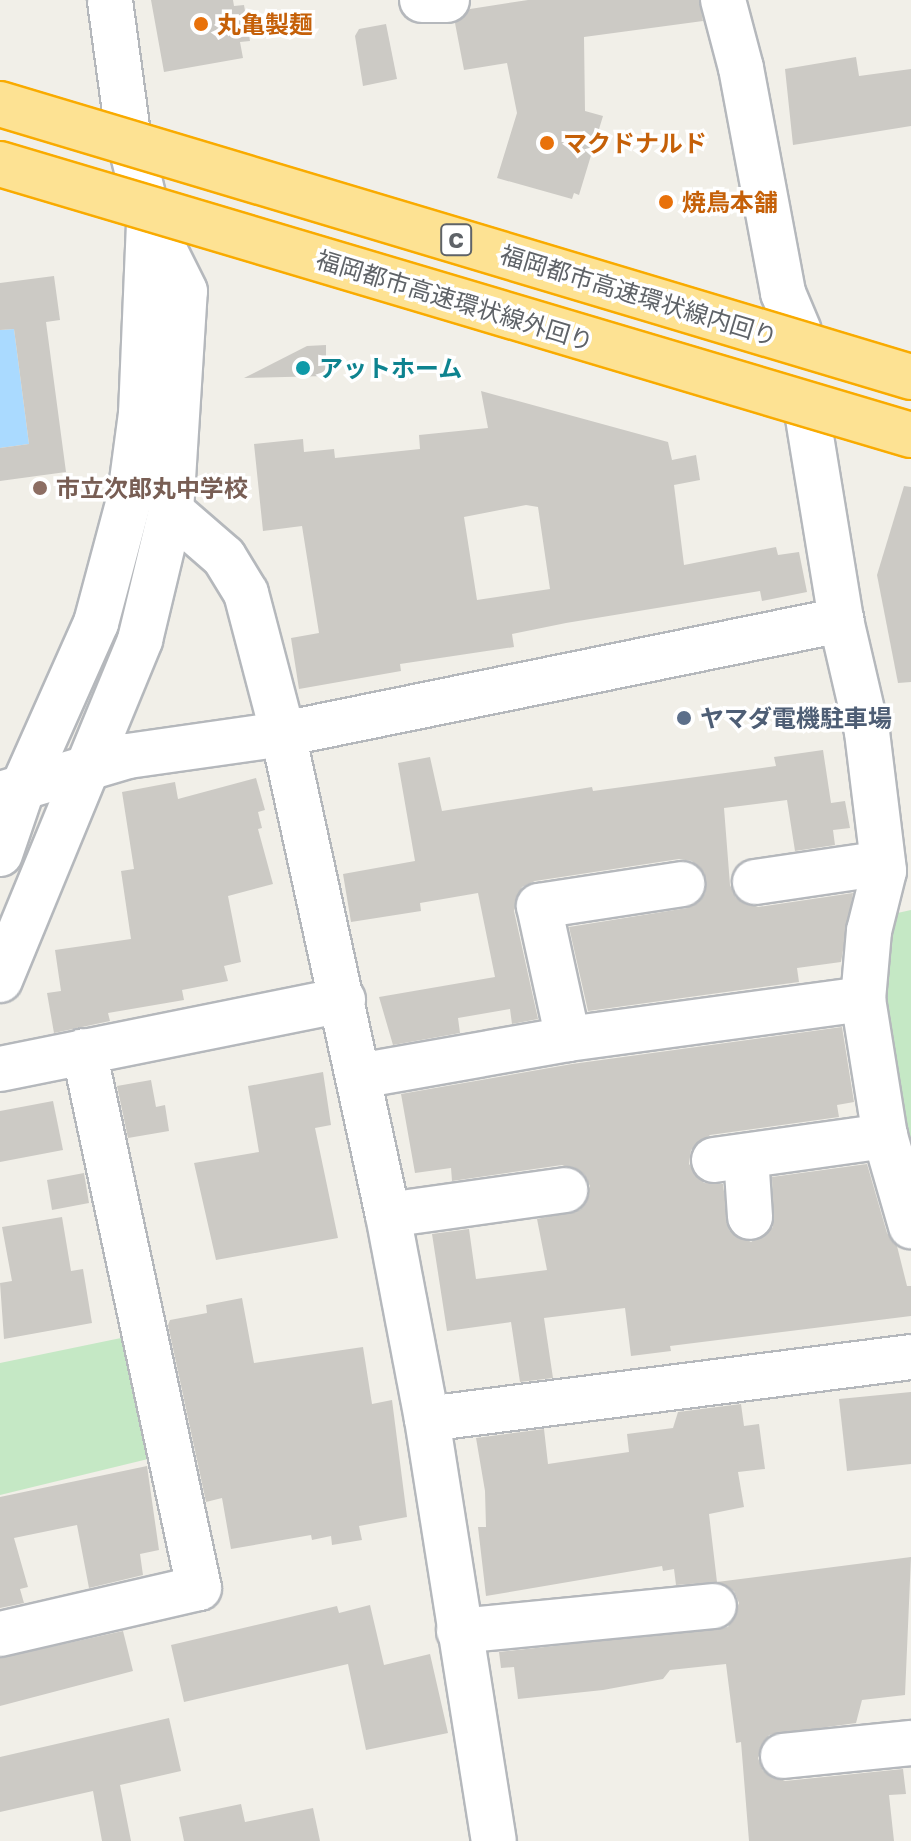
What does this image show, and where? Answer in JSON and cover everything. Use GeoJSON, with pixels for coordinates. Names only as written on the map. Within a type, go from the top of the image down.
{"type":"FeatureCollection","features":[{"type":"Feature","properties":{"kind":"highway","name":"福岡都市高速環状線内回り"},"geometry":{"type":"LineString","coordinates":[[0,104],[911,377]]}},
{"type":"Feature","properties":{"kind":"highway","name":"福岡都市高速環状線外回り"},"geometry":{"type":"LineString","coordinates":[[0,164],[911,435]]}},
{"type":"Feature","properties":{"kind":"street"},"geometry":{"type":"LineString","coordinates":[[0,980],[52,863],[84,770],[140,640],[171,511],[185,291],[149,219],[128,134],[110,0]]}},
{"type":"Feature","properties":{"kind":"street"},"geometry":{"type":"LineString","coordinates":[[422,0],[447,0]]}},
{"type":"Feature","properties":{"kind":"street"},"geometry":{"type":"LineString","coordinates":[[723,0],[741,68],[783,293],[799,331]]}},
{"type":"Feature","properties":{"kind":"street"},"geometry":{"type":"LineString","coordinates":[[0,854],[12,791],[96,623],[130,496],[141,414],[149,219]]}},
{"type":"Feature","properties":{"kind":"street"},"geometry":{"type":"LineString","coordinates":[[808,418],[841,620],[867,732],[883,863],[869,931],[863,999],[885,1136],[911,1226]]}},
{"type":"Feature","properties":{"kind":"street"},"geometry":{"type":"LineString","coordinates":[[171,511],[224,557],[246,593],[283,734],[359,1076],[427,1419],[494,1841]]}},
{"type":"Feature","properties":{"kind":"street"},"geometry":{"type":"LineString","coordinates":[[12,791],[128,756],[283,734],[841,620]]}},
{"type":"Feature","properties":{"kind":"street"},"geometry":{"type":"LineString","coordinates":[[755,882],[883,863]]}},
{"type":"Feature","properties":{"kind":"street"},"geometry":{"type":"LineString","coordinates":[[568,1039],[539,906],[682,884]]}},
{"type":"Feature","properties":{"kind":"street"},"geometry":{"type":"LineString","coordinates":[[359,1076],[568,1039],[863,999]]}},
{"type":"Feature","properties":{"kind":"street"},"geometry":{"type":"LineString","coordinates":[[0,1069],[343,1000]]}},
{"type":"Feature","properties":{"kind":"street"},"geometry":{"type":"LineString","coordinates":[[0,1634],[199,1588],[84,1051]]}},
{"type":"Feature","properties":{"kind":"street"},"geometry":{"type":"LineString","coordinates":[[750,1217],[730,1158],[885,1136]]}},
{"type":"Feature","properties":{"kind":"street"},"geometry":{"type":"LineString","coordinates":[[388,1215],[565,1190]]}},
{"type":"Feature","properties":{"kind":"street"},"geometry":{"type":"LineString","coordinates":[[427,1419],[911,1357]]}},
{"type":"Feature","properties":{"kind":"street"},"geometry":{"type":"LineString","coordinates":[[459,1631],[714,1606]]}},
{"type":"Feature","properties":{"kind":"street"},"geometry":{"type":"LineString","coordinates":[[783,1756],[911,1743]]}},
{"type":"Feature","properties":{"kind":"green space"},"geometry":{"type":"Polygon","coordinates":[[[911,910],[911,1162],[880,990],[893,914],[911,910]]]}},
{"type":"Feature","properties":{"kind":"green space"},"geometry":{"type":"Polygon","coordinates":[[[121,1338],[148,1459],[0,1495],[0,1363],[121,1338]]]}},
{"type":"Feature","properties":{"kind":"water"},"geometry":{"type":"Polygon","coordinates":[[[14,329],[29,444],[0,448],[0,330],[14,329]]]}},
{"type":"Feature","properties":{"kind":"building","name":"丸亀製麺"},"geometry":{"type":"Polygon","coordinates":[[[151,0],[233,0],[234,6],[244,5],[250,41],[240,42],[243,58],[164,72],[151,0]]]}},
{"type":"Feature","properties":{"kind":"building"},"geometry":{"type":"Polygon","coordinates":[[[528,0],[699,0],[703,21],[584,37],[585,111],[603,116],[579,195],[574,193],[572,199],[497,178],[517,113],[507,63],[464,70],[455,23],[470,9],[528,0]]]}},
{"type":"Feature","properties":{"kind":"building"},"geometry":{"type":"Polygon","coordinates":[[[386,24],[397,79],[363,86],[355,36],[359,29],[386,24]]]}},
{"type":"Feature","properties":{"kind":"building"},"geometry":{"type":"Polygon","coordinates":[[[856,57],[859,76],[911,69],[911,126],[793,145],[785,69],[856,57]]]}},
{"type":"Feature","properties":{"kind":"building"},"geometry":{"type":"Polygon","coordinates":[[[54,276],[60,320],[46,322],[66,472],[0,481],[0,448],[29,444],[14,329],[0,330],[0,283],[54,276]]]}},
{"type":"Feature","properties":{"kind":"building","name":"アットホーム"},"geometry":{"type":"Polygon","coordinates":[[[326,345],[326,376],[244,378],[307,346],[326,345]]]}},
{"type":"Feature","properties":{"kind":"building"},"geometry":{"type":"Polygon","coordinates":[[[481,391],[668,442],[672,460],[696,455],[700,480],[674,485],[684,565],[776,547],[778,555],[799,552],[807,592],[762,601],[760,591],[566,623],[512,634],[514,647],[400,664],[401,671],[299,689],[291,638],[319,633],[302,526],[263,531],[254,444],[303,439],[304,452],[334,449],[335,458],[420,449],[419,435],[488,428],[481,391]],[[526,505],[464,517],[477,600],[550,589],[538,507],[526,505]]]}},
{"type":"Feature","properties":{"kind":"building"},"geometry":{"type":"Polygon","coordinates":[[[904,486],[911,487],[911,682],[898,683],[877,575],[904,486]]]}},
{"type":"Feature","properties":{"kind":"building"},"geometry":{"type":"Polygon","coordinates":[[[823,750],[831,803],[845,801],[850,828],[833,830],[835,845],[795,851],[787,800],[724,808],[730,885],[736,898],[758,907],[853,893],[841,962],[797,968],[799,982],[588,1011],[569,927],[687,908],[705,894],[706,879],[692,861],[679,859],[535,881],[522,887],[514,911],[538,1019],[512,1024],[510,1009],[458,1018],[460,1033],[393,1045],[379,997],[495,977],[478,893],[420,903],[421,911],[351,922],[343,874],[415,861],[398,763],[430,757],[442,811],[592,787],[593,791],[776,766],[774,757],[823,750]]]}},
{"type":"Feature","properties":{"kind":"building"},"geometry":{"type":"Polygon","coordinates":[[[256,778],[265,810],[258,812],[262,828],[258,829],[273,884],[228,896],[241,962],[224,966],[228,981],[182,990],[184,1000],[108,1013],[110,1021],[54,1033],[47,993],[61,991],[55,950],[131,939],[121,871],[134,869],[122,792],[175,782],[178,799],[256,778]]]}},
{"type":"Feature","properties":{"kind":"building"},"geometry":{"type":"Polygon","coordinates":[[[842,1027],[854,1102],[837,1105],[839,1117],[710,1135],[691,1150],[689,1164],[704,1183],[723,1184],[729,1230],[751,1242],[773,1227],[772,1177],[867,1164],[887,1233],[897,1246],[907,1286],[911,1286],[911,1316],[670,1346],[671,1351],[631,1356],[625,1308],[544,1318],[553,1378],[520,1382],[511,1322],[447,1331],[432,1234],[469,1229],[476,1279],[547,1270],[537,1219],[580,1210],[590,1186],[584,1174],[562,1165],[452,1181],[451,1168],[415,1173],[401,1094],[572,1064],[842,1027]]]}},
{"type":"Feature","properties":{"kind":"building"},"geometry":{"type":"Polygon","coordinates":[[[323,1072],[331,1125],[315,1128],[338,1238],[216,1260],[194,1163],[259,1152],[248,1086],[323,1072]]]}},
{"type":"Feature","properties":{"kind":"building"},"geometry":{"type":"Polygon","coordinates":[[[151,1080],[156,1107],[165,1105],[169,1131],[128,1138],[117,1086],[151,1080]]]}},
{"type":"Feature","properties":{"kind":"building"},"geometry":{"type":"Polygon","coordinates":[[[53,1101],[63,1150],[0,1162],[0,1111],[53,1101]]]}},
{"type":"Feature","properties":{"kind":"building"},"geometry":{"type":"Polygon","coordinates":[[[84,1173],[89,1203],[52,1210],[47,1180],[84,1173]]]}},
{"type":"Feature","properties":{"kind":"building"},"geometry":{"type":"Polygon","coordinates":[[[62,1217],[71,1271],[83,1269],[92,1323],[4,1339],[0,1283],[12,1281],[2,1227],[62,1217]]]}},
{"type":"Feature","properties":{"kind":"building"},"geometry":{"type":"Polygon","coordinates":[[[242,1298],[254,1363],[363,1347],[372,1404],[392,1400],[407,1517],[359,1526],[362,1540],[332,1545],[331,1536],[312,1540],[311,1535],[231,1549],[222,1498],[206,1502],[168,1325],[170,1320],[207,1313],[206,1305],[242,1298]]]}},
{"type":"Feature","properties":{"kind":"building"},"geometry":{"type":"Polygon","coordinates":[[[911,1392],[911,1464],[847,1471],[839,1399],[911,1392]]]}},
{"type":"Feature","properties":{"kind":"building"},"geometry":{"type":"Polygon","coordinates":[[[741,1404],[744,1426],[759,1424],[765,1469],[738,1472],[744,1507],[709,1514],[717,1582],[676,1585],[674,1569],[663,1571],[662,1566],[486,1596],[478,1527],[486,1527],[485,1491],[476,1438],[544,1429],[548,1464],[629,1452],[627,1434],[673,1428],[678,1412],[741,1404]]]}},
{"type":"Feature","properties":{"kind":"building"},"geometry":{"type":"Polygon","coordinates":[[[147,1466],[159,1550],[140,1554],[143,1575],[89,1588],[77,1525],[14,1538],[28,1587],[20,1589],[24,1603],[0,1608],[0,1497],[147,1466]]]}},
{"type":"Feature","properties":{"kind":"building"},"geometry":{"type":"Polygon","coordinates":[[[911,1557],[905,1695],[862,1700],[856,1723],[769,1735],[758,1758],[763,1771],[785,1781],[903,1769],[906,1794],[889,1795],[894,1841],[749,1841],[741,1742],[736,1743],[726,1664],[670,1670],[663,1679],[603,1690],[518,1699],[514,1667],[501,1668],[499,1652],[728,1627],[739,1603],[734,1591],[717,1582],[911,1557]]]}},
{"type":"Feature","properties":{"kind":"building"},"geometry":{"type":"Polygon","coordinates":[[[370,1605],[384,1665],[430,1654],[448,1733],[366,1750],[348,1664],[184,1702],[171,1645],[337,1606],[339,1613],[370,1605]]]}},
{"type":"Feature","properties":{"kind":"building"},"geometry":{"type":"Polygon","coordinates":[[[123,1631],[133,1671],[0,1706],[0,1658],[123,1631]]]}},
{"type":"Feature","properties":{"kind":"building"},"geometry":{"type":"Polygon","coordinates":[[[169,1718],[181,1771],[120,1785],[131,1841],[102,1841],[93,1791],[0,1812],[0,1757],[169,1718]]]}},
{"type":"Feature","properties":{"kind":"building"},"geometry":{"type":"Polygon","coordinates":[[[241,1804],[245,1822],[313,1808],[320,1841],[184,1841],[179,1817],[241,1804]]]}},
{"type":"Feature","properties":{"kind":"place","name":"丸亀製麺"},"geometry":{"type":"Point","coordinates":[201,24]}},
{"type":"Feature","properties":{"kind":"place","name":"マクドナルド"},"geometry":{"type":"Point","coordinates":[547,143]}},
{"type":"Feature","properties":{"kind":"place","name":"焼鳥本舗"},"geometry":{"type":"Point","coordinates":[666,202]}},
{"type":"Feature","properties":{"kind":"place","name":"アットホーム"},"geometry":{"type":"Point","coordinates":[303,368]}},
{"type":"Feature","properties":{"kind":"place","name":"市立次郎丸中学校"},"geometry":{"type":"Point","coordinates":[40,488]}},
{"type":"Feature","properties":{"kind":"place","name":"ヤマダ電機駐車場"},"geometry":{"type":"Point","coordinates":[684,718]}}]}
